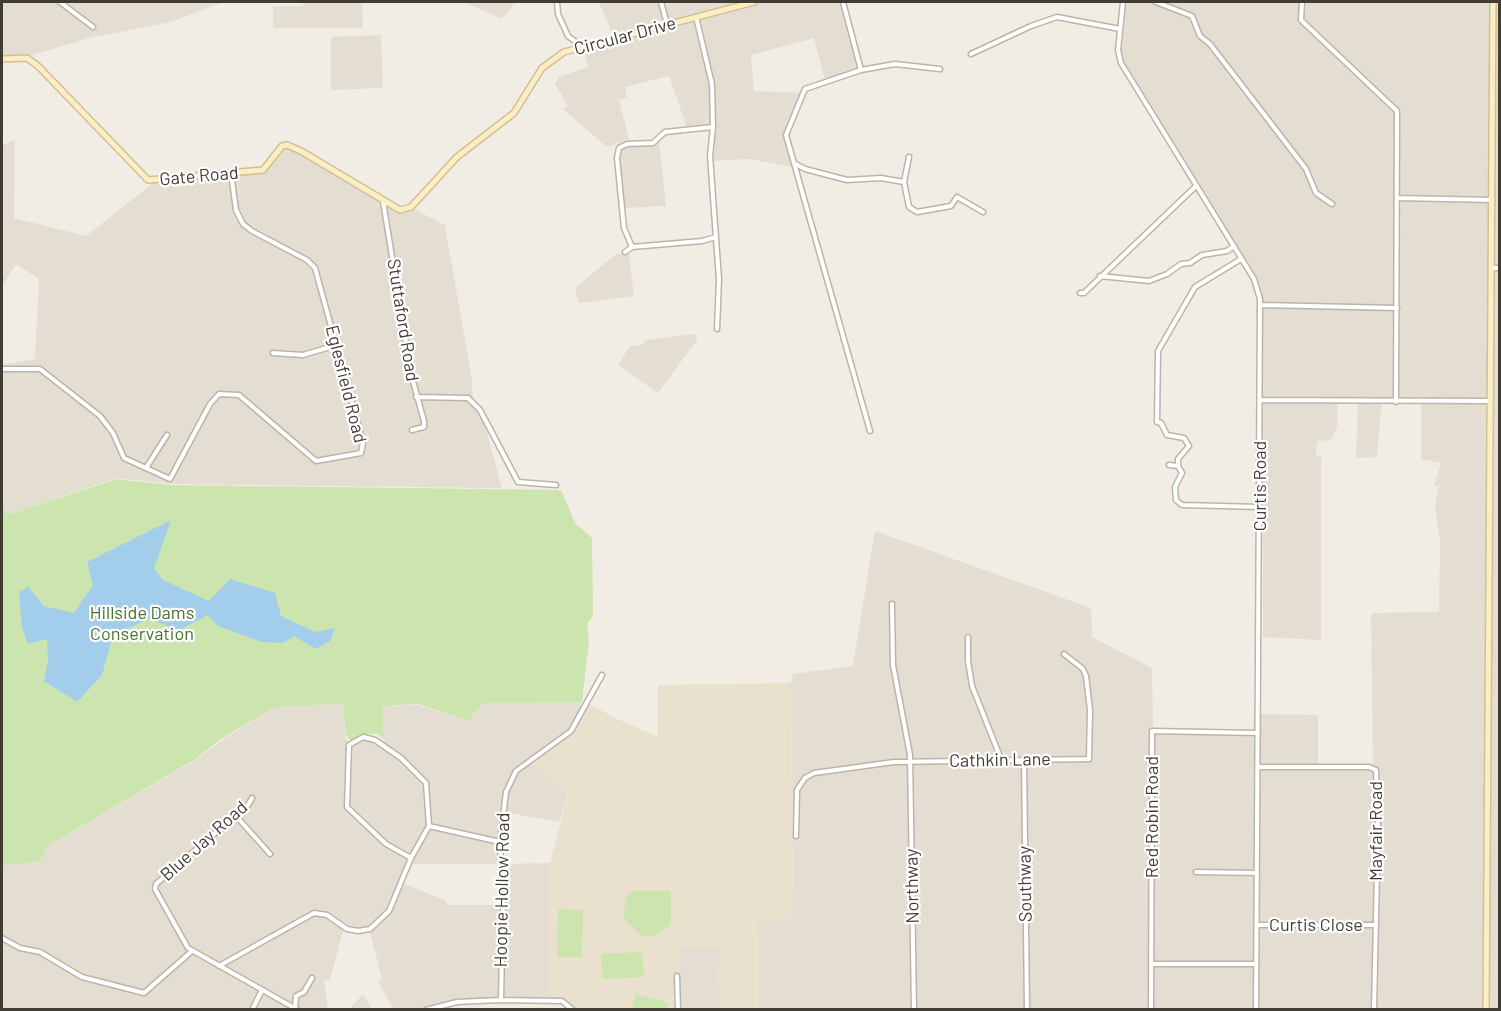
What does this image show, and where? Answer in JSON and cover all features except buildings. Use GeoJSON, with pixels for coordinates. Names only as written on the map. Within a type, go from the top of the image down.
{"type":"FeatureCollection","features":[{"type":"Feature","properties":{"kind":"street"},"geometry":{"type":"LineString","coordinates":[[60,2],[93,27]]}},
{"type":"Feature","properties":{"kind":"street"},"geometry":{"type":"LineString","coordinates":[[68,8],[73,2]]}},
{"type":"Feature","properties":{"kind":"street"},"geometry":{"type":"LineString","coordinates":[[557,2],[558,14],[568,36],[581,46]]}},
{"type":"Feature","properties":{"kind":"street"},"geometry":{"type":"LineString","coordinates":[[661,2],[667,24]]}},
{"type":"Feature","properties":{"kind":"street","name":"Circular Drive"},"geometry":{"type":"LineString","coordinates":[[383,201],[400,210],[411,207],[457,157],[514,113],[542,68],[564,52],[754,2]]}},
{"type":"Feature","properties":{"kind":"street"},"geometry":{"type":"LineString","coordinates":[[843,2],[861,70]]}},
{"type":"Feature","properties":{"kind":"street","name":"Curtis Road"},"geometry":{"type":"LineString","coordinates":[[1123,2],[1118,50],[1121,63],[1254,279],[1261,305],[1256,1010]]}},
{"type":"Feature","properties":{"kind":"street"},"geometry":{"type":"LineString","coordinates":[[1156,2],[1192,16],[1200,36],[1210,44],[1306,168],[1316,193],[1332,204]]}},
{"type":"Feature","properties":{"kind":"street"},"geometry":{"type":"LineString","coordinates":[[1302,2],[1301,20],[1397,111],[1396,402]]}},
{"type":"Feature","properties":{"kind":"street"},"geometry":{"type":"LineString","coordinates":[[1486,1010],[1493,2]]}},
{"type":"Feature","properties":{"kind":"street"},"geometry":{"type":"LineString","coordinates":[[696,16],[712,84],[713,127],[710,156],[720,279],[717,329]]}},
{"type":"Feature","properties":{"kind":"street"},"geometry":{"type":"LineString","coordinates":[[971,54],[1031,26],[1057,17],[1120,29]]}},
{"type":"Feature","properties":{"kind":"street","name":"Gate Road"},"geometry":{"type":"LineString","coordinates":[[2,59],[27,58],[38,66],[148,180],[263,170],[282,146],[286,145],[301,151],[383,201]]}},
{"type":"Feature","properties":{"kind":"street"},"geometry":{"type":"LineString","coordinates":[[870,431],[786,135],[805,89],[861,70],[896,64],[940,69]]}},
{"type":"Feature","properties":{"kind":"street"},"geometry":{"type":"LineString","coordinates":[[632,248],[624,228],[617,158],[619,148],[627,144],[653,143],[665,132],[713,127]]}},
{"type":"Feature","properties":{"kind":"street"},"geometry":{"type":"LineString","coordinates":[[909,157],[904,182],[909,207],[917,212],[951,206],[957,197],[983,212]]}},
{"type":"Feature","properties":{"kind":"street"},"geometry":{"type":"LineString","coordinates":[[794,163],[805,169],[847,180],[881,178],[904,182]]}},
{"type":"Feature","properties":{"kind":"street","name":"Eglesfield Road"},"geometry":{"type":"LineString","coordinates":[[146,468],[170,479],[216,396],[234,394],[239,395],[315,461],[361,453],[364,447],[314,266],[243,224],[236,210],[231,173]]}},
{"type":"Feature","properties":{"kind":"street"},"geometry":{"type":"LineString","coordinates":[[1080,293],[1084,293],[1196,186]]}},
{"type":"Feature","properties":{"kind":"street"},"geometry":{"type":"LineString","coordinates":[[1398,198],[1492,200]]}},
{"type":"Feature","properties":{"kind":"street","name":"Stuttaford Road"},"geometry":{"type":"LineString","coordinates":[[383,201],[416,397],[424,427],[412,430]]}},
{"type":"Feature","properties":{"kind":"street"},"geometry":{"type":"LineString","coordinates":[[625,252],[632,248],[702,241],[716,237]]}},
{"type":"Feature","properties":{"kind":"street"},"geometry":{"type":"LineString","coordinates":[[1100,276],[1149,281],[1167,274],[1181,264],[1190,263],[1202,255],[1227,251],[1234,246]]}},
{"type":"Feature","properties":{"kind":"street"},"geometry":{"type":"LineString","coordinates":[[1241,258],[1195,287],[1158,351],[1157,422],[1161,423],[1167,435],[1184,438],[1189,446],[1178,459],[1178,466],[1182,473],[1175,487],[1178,504],[1260,507]]}},
{"type":"Feature","properties":{"kind":"street"},"geometry":{"type":"LineString","coordinates":[[1491,268],[1500,268]]}},
{"type":"Feature","properties":{"kind":"street"},"geometry":{"type":"LineString","coordinates":[[1261,305],[1397,308]]}},
{"type":"Feature","properties":{"kind":"street"},"geometry":{"type":"LineString","coordinates":[[273,353],[303,355],[337,345]]}},
{"type":"Feature","properties":{"kind":"street"},"geometry":{"type":"LineString","coordinates":[[2,369],[40,369],[100,416],[113,433],[124,458],[146,468],[167,435]]}},
{"type":"Feature","properties":{"kind":"street"},"geometry":{"type":"LineString","coordinates":[[416,397],[468,398],[480,410],[518,482],[556,485]]}},
{"type":"Feature","properties":{"kind":"street"},"geometry":{"type":"LineString","coordinates":[[1260,400],[1396,402],[1490,400]]}},
{"type":"Feature","properties":{"kind":"street"},"geometry":{"type":"LineString","coordinates":[[1169,465],[1178,466]]}},
{"type":"Feature","properties":{"kind":"street","name":"Northway"},"geometry":{"type":"LineString","coordinates":[[892,604],[893,665],[911,762],[914,1010]]}},
{"type":"Feature","properties":{"kind":"street"},"geometry":{"type":"LineString","coordinates":[[968,637],[972,686],[1001,759]]}},
{"type":"Feature","properties":{"kind":"street","name":"Cathkin Lane"},"geometry":{"type":"LineString","coordinates":[[796,836],[797,790],[808,775],[862,765],[911,762],[1089,759],[1090,710],[1086,674],[1064,654]]}},
{"type":"Feature","properties":{"kind":"street","name":"Hoopie Hollow Road"},"geometry":{"type":"LineString","coordinates":[[501,1000],[503,901],[500,842],[503,803],[512,776],[571,731],[602,675]]}},
{"type":"Feature","properties":{"kind":"street","name":"Red Robin Road"},"geometry":{"type":"LineString","coordinates":[[1151,1010],[1152,731],[1258,733]]}},
{"type":"Feature","properties":{"kind":"street"},"geometry":{"type":"LineString","coordinates":[[219,966],[314,913],[327,915],[347,929],[358,932],[370,929],[389,911],[411,858],[429,826],[428,791],[423,778],[375,740],[360,737],[349,745],[346,802],[349,811],[386,843],[411,858]]}},
{"type":"Feature","properties":{"kind":"street","name":"Southway"},"geometry":{"type":"LineString","coordinates":[[1024,759],[1027,1010]]}},
{"type":"Feature","properties":{"kind":"street","name":"Mayfair Road"},"geometry":{"type":"LineString","coordinates":[[1259,767],[1369,767],[1376,770],[1374,1010]]}},
{"type":"Feature","properties":{"kind":"street","name":"Blue Jay Road"},"geometry":{"type":"LineString","coordinates":[[252,798],[236,816],[155,887],[174,927],[192,951],[297,1009]]}},
{"type":"Feature","properties":{"kind":"street"},"geometry":{"type":"LineString","coordinates":[[236,816],[270,854]]}},
{"type":"Feature","properties":{"kind":"street"},"geometry":{"type":"LineString","coordinates":[[429,826],[500,842]]}},
{"type":"Feature","properties":{"kind":"street"},"geometry":{"type":"LineString","coordinates":[[1196,872],[1257,873]]}},
{"type":"Feature","properties":{"kind":"street","name":"Curtis Close"},"geometry":{"type":"LineString","coordinates":[[1256,925],[1376,925]]}},
{"type":"Feature","properties":{"kind":"street"},"geometry":{"type":"LineString","coordinates":[[2,938],[20,948],[40,952],[82,977],[144,993],[192,951]]}},
{"type":"Feature","properties":{"kind":"street"},"geometry":{"type":"LineString","coordinates":[[1151,964],[1256,964]]}},
{"type":"Feature","properties":{"kind":"street"},"geometry":{"type":"LineString","coordinates":[[677,976],[678,1010]]}},
{"type":"Feature","properties":{"kind":"street"},"geometry":{"type":"LineString","coordinates":[[297,1009],[296,996],[304,992],[312,978]]}},
{"type":"Feature","properties":{"kind":"street"},"geometry":{"type":"LineString","coordinates":[[252,1010],[262,990]]}},
{"type":"Feature","properties":{"kind":"street"},"geometry":{"type":"LineString","coordinates":[[426,1010],[456,1002],[501,1000],[562,1001],[573,1010]]}},
{"type":"Feature","properties":{"kind":"shaded area"},"geometry":{"type":"Polygon","coordinates":[[[2,2],[224,2],[171,22],[93,37],[25,57],[2,57],[2,2]]]}},
{"type":"Feature","properties":{"kind":"shaded area"},"geometry":{"type":"Polygon","coordinates":[[[303,2],[362,2],[363,28],[273,28],[273,6],[303,6],[303,2]]]}},
{"type":"Feature","properties":{"kind":"shaded area"},"geometry":{"type":"Polygon","coordinates":[[[463,2],[515,2],[502,19],[463,2]]]}},
{"type":"Feature","properties":{"kind":"shaded area"},"geometry":{"type":"Polygon","coordinates":[[[599,2],[744,2],[613,35],[599,2]]]}},
{"type":"Feature","properties":{"kind":"shaded area"},"geometry":{"type":"Polygon","coordinates":[[[765,2],[840,2],[858,69],[825,80],[814,38],[751,55],[754,91],[801,93],[784,135],[792,167],[749,159],[712,161],[714,124],[687,128],[669,76],[625,87],[627,98],[619,100],[629,139],[607,147],[563,109],[568,106],[555,83],[559,77],[588,67],[583,48],[765,2]]]}},
{"type":"Feature","properties":{"kind":"shaded area"},"geometry":{"type":"Polygon","coordinates":[[[1127,2],[1491,2],[1488,396],[1485,399],[1382,399],[1377,457],[1356,458],[1358,400],[1338,399],[1337,427],[1331,440],[1317,441],[1316,455],[1321,457],[1321,640],[1263,637],[1263,298],[1256,277],[1124,62],[1121,49],[1127,2]]]}},
{"type":"Feature","properties":{"kind":"shaded area"},"geometry":{"type":"Polygon","coordinates":[[[1496,2],[1499,2],[1499,1009],[758,1009],[757,918],[793,917],[791,683],[793,674],[853,666],[875,531],[1091,608],[1092,637],[1152,668],[1153,728],[1253,730],[1254,714],[1318,715],[1318,765],[1373,764],[1371,613],[1439,612],[1440,541],[1435,506],[1439,486],[1434,486],[1441,463],[1421,459],[1421,403],[1492,402],[1496,2]]]}},
{"type":"Feature","properties":{"kind":"shaded area"},"geometry":{"type":"Polygon","coordinates":[[[381,35],[383,88],[331,90],[331,37],[381,35]]]}},
{"type":"Feature","properties":{"kind":"shaded area"},"geometry":{"type":"Polygon","coordinates":[[[15,140],[14,218],[86,236],[153,183],[264,170],[273,162],[283,147],[287,146],[400,211],[412,208],[445,225],[472,381],[473,405],[483,418],[502,488],[170,484],[116,478],[7,515],[2,502],[2,365],[35,359],[39,279],[16,264],[2,286],[2,145],[15,140]]]}},
{"type":"Feature","properties":{"kind":"shaded area"},"geometry":{"type":"Polygon","coordinates":[[[659,141],[666,206],[624,208],[619,152],[626,145],[654,144],[659,141]]]}},
{"type":"Feature","properties":{"kind":"shaded area"},"geometry":{"type":"Polygon","coordinates":[[[616,254],[629,254],[634,296],[579,303],[575,288],[616,254]]]}},
{"type":"Feature","properties":{"kind":"shaded area"},"geometry":{"type":"Polygon","coordinates":[[[696,334],[697,340],[658,393],[618,365],[630,346],[642,345],[646,340],[696,334]]]}},
{"type":"Feature","properties":{"kind":"shaded area"},"geometry":{"type":"Polygon","coordinates":[[[791,683],[793,918],[757,919],[758,1009],[720,1009],[719,948],[680,948],[680,975],[674,976],[674,1009],[578,1009],[564,999],[550,999],[550,863],[568,794],[530,761],[564,738],[579,721],[588,703],[658,737],[658,685],[791,683]]]}},
{"type":"Feature","properties":{"kind":"shaded area"},"geometry":{"type":"Polygon","coordinates":[[[581,702],[575,726],[530,761],[568,794],[559,822],[504,812],[502,864],[550,863],[550,999],[457,1001],[424,1009],[393,1009],[378,981],[382,978],[369,929],[358,931],[344,927],[330,980],[324,979],[328,1009],[2,1009],[2,866],[40,861],[49,845],[196,760],[219,742],[275,707],[343,704],[346,739],[349,744],[363,737],[384,746],[383,706],[419,705],[468,721],[484,703],[581,702]],[[407,864],[400,882],[446,901],[447,905],[504,905],[502,864],[407,864]]]}},
{"type":"Feature","properties":{"kind":"shaded area"},"geometry":{"type":"Polygon","coordinates":[[[680,948],[719,948],[720,1009],[680,1009],[680,948]]]}},
{"type":"Feature","properties":{"kind":"shaded area"},"geometry":{"type":"Polygon","coordinates":[[[363,994],[372,1009],[349,1009],[363,994]]]}},
{"type":"Feature","properties":{"kind":"green space","name":"Hillside Dams Conservation"},"geometry":{"type":"Polygon","coordinates":[[[116,479],[170,485],[561,490],[575,523],[592,538],[593,615],[587,624],[589,641],[582,702],[484,703],[468,721],[419,704],[383,706],[384,739],[377,734],[362,734],[351,741],[346,735],[343,704],[275,707],[218,741],[196,759],[49,845],[40,861],[2,866],[2,503],[7,515],[116,479]]]}},
{"type":"Feature","properties":{"kind":"green space"},"geometry":{"type":"Polygon","coordinates":[[[632,891],[671,891],[671,924],[655,936],[642,936],[624,919],[625,899],[632,891]]]}},
{"type":"Feature","properties":{"kind":"green space"},"geometry":{"type":"Polygon","coordinates":[[[558,909],[583,910],[582,957],[557,957],[558,909]]]}},
{"type":"Feature","properties":{"kind":"green space"},"geometry":{"type":"Polygon","coordinates":[[[642,952],[644,977],[602,979],[601,954],[642,952]]]}},
{"type":"Feature","properties":{"kind":"green space"},"geometry":{"type":"Polygon","coordinates":[[[636,994],[669,1003],[667,1009],[632,1009],[636,994]]]}},
{"type":"Feature","properties":{"kind":"water"},"geometry":{"type":"Polygon","coordinates":[[[171,520],[154,568],[163,580],[209,601],[230,579],[275,593],[281,616],[315,632],[335,628],[330,641],[316,649],[294,636],[283,643],[262,642],[218,626],[208,615],[179,630],[149,619],[113,635],[102,675],[77,702],[44,681],[48,660],[47,639],[28,644],[22,627],[19,592],[28,587],[44,606],[74,613],[93,585],[87,562],[171,520]]]}}]}
